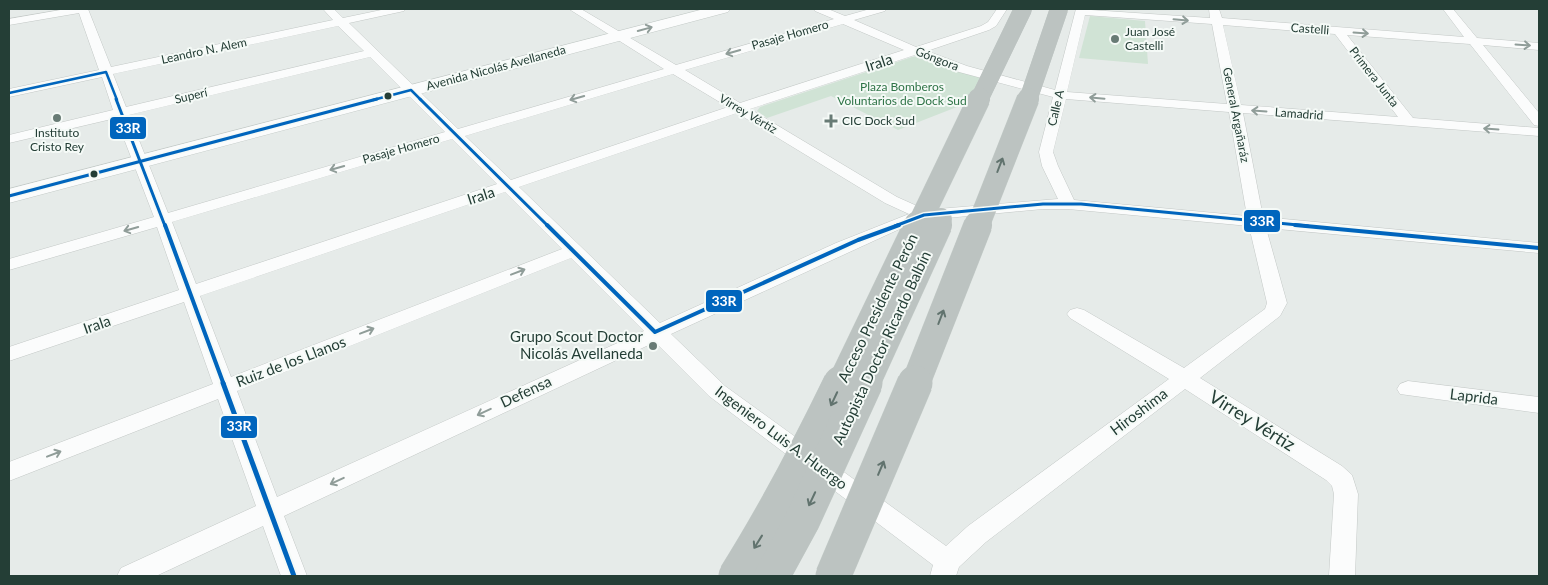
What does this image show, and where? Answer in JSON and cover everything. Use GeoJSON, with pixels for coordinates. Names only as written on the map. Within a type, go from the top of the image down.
{"type":"FeatureCollection","features":[{"type":"Feature","properties":{"kind":"highway","name":"Acceso Presidente Perón"},"geometry":{"type":"LineString","coordinates":[[736,576],[762,535],[816,436],[1023,9]]}},
{"type":"Feature","properties":{"kind":"highway","name":"Autopista Doctor Ricardo Balbín"},"geometry":{"type":"LineString","coordinates":[[772,576],[802,521],[1037,9]]}},
{"type":"Feature","properties":{"kind":"highway"},"geometry":{"type":"LineString","coordinates":[[833,576],[904,412],[1036,79],[1073,9]]}},
{"type":"Feature","properties":{"kind":"main road","name":"Avenida Nicolás Avellaneda"},"geometry":{"type":"LineString","coordinates":[[9,196],[722,9]]}},
{"type":"Feature","properties":{"kind":"street"},"geometry":{"type":"LineString","coordinates":[[9,22],[83,9],[121,113],[164,220],[294,576]]}},
{"type":"Feature","properties":{"kind":"street","name":"Ingeniero Luis A. Huergo"},"geometry":{"type":"LineString","coordinates":[[328,9],[456,133],[655,332],[730,403],[945,568]]}},
{"type":"Feature","properties":{"kind":"street","name":"Leandro N. Alem"},"geometry":{"type":"LineString","coordinates":[[9,93],[400,9]]}},
{"type":"Feature","properties":{"kind":"street","name":"Virrey Vértiz"},"geometry":{"type":"LineString","coordinates":[[574,9],[891,200],[924,215]]}},
{"type":"Feature","properties":{"kind":"street","name":"Góngora"},"geometry":{"type":"LineString","coordinates":[[819,9],[970,72],[1059,95]]}},
{"type":"Feature","properties":{"kind":"street","name":"Pasaje Homero"},"geometry":{"type":"LineString","coordinates":[[9,265],[881,9]]}},
{"type":"Feature","properties":{"kind":"street","name":"Irala"},"geometry":{"type":"LineString","coordinates":[[9,354],[510,187],[739,108],[989,26],[1002,9]]}},
{"type":"Feature","properties":{"kind":"street","name":"Castelli"},"geometry":{"type":"LineString","coordinates":[[1073,9],[1216,16],[1339,32],[1539,46]]}},
{"type":"Feature","properties":{"kind":"street","name":"Calle A"},"geometry":{"type":"LineString","coordinates":[[1068,204],[1050,166],[1046,152],[1059,95],[1073,9]]}},
{"type":"Feature","properties":{"kind":"street"},"geometry":{"type":"LineString","coordinates":[[1448,9],[1539,122]]}},
{"type":"Feature","properties":{"kind":"street","name":"General Argañaráz"},"geometry":{"type":"LineString","coordinates":[[1216,16],[1236,109],[1256,222]]}},
{"type":"Feature","properties":{"kind":"street","name":"Primera Junta"},"geometry":{"type":"LineString","coordinates":[[1339,32],[1409,122]]}},
{"type":"Feature","properties":{"kind":"street","name":"Superí"},"geometry":{"type":"LineString","coordinates":[[9,140],[373,53]]}},
{"type":"Feature","properties":{"kind":"street","name":"Lamadrid"},"geometry":{"type":"LineString","coordinates":[[1059,95],[1539,132]]}},
{"type":"Feature","properties":{"kind":"street"},"geometry":{"type":"LineString","coordinates":[[924,215],[1043,204],[1068,204],[1539,248]]}},
{"type":"Feature","properties":{"kind":"street","name":"Defensa"},"geometry":{"type":"LineString","coordinates":[[130,576],[655,332],[858,240],[924,215]]}},
{"type":"Feature","properties":{"kind":"street","name":"Hiroshima"},"geometry":{"type":"LineString","coordinates":[[945,568],[977,534],[1273,312],[1277,303],[1256,222]]}},
{"type":"Feature","properties":{"kind":"street","name":"Ruiz de los Llanos"},"geometry":{"type":"LineString","coordinates":[[9,472],[573,251]]}},
{"type":"Feature","properties":{"kind":"street","name":"Virrey Vértiz"},"geometry":{"type":"LineString","coordinates":[[1077,314],[1184,378],[1334,473],[1343,482],[1346,494],[1342,576]]}},
{"type":"Feature","properties":{"kind":"street","name":"Laprida"},"geometry":{"type":"LineString","coordinates":[[1408,389],[1539,404]]}},
{"type":"Feature","properties":{"kind":"green space","name":"Juan José Castelli"},"geometry":{"type":"Polygon","coordinates":[[[1090,16],[1145,21],[1148,64],[1079,58],[1090,16]]]}},
{"type":"Feature","properties":{"kind":"green space","name":"Plaza Bomberos Voluntarios de Dock Sud"},"geometry":{"type":"Polygon","coordinates":[[[918,56],[982,78],[982,80],[962,105],[898,130],[831,96],[767,118],[757,111],[760,107],[918,56]]]}},
{"type":"Feature","properties":{"kind":"transit line","name":"33R"},"geometry":{"type":"LineString","coordinates":[[9,93],[106,72],[163,220],[294,576]]}},
{"type":"Feature","properties":{"kind":"transit line","name":"33R"},"geometry":{"type":"LineString","coordinates":[[9,196],[411,90],[655,332],[858,240],[924,215],[1043,204],[1081,204],[1539,248]]}},
{"type":"Feature","properties":{"kind":"place","name":"Juan José Castelli"},"geometry":{"type":"Point","coordinates":[1115,39]}},
{"type":"Feature","properties":{"kind":"place","name":"Instituto Cristo Rey"},"geometry":{"type":"Point","coordinates":[57,118]}},
{"type":"Feature","properties":{"kind":"place","name":"CIC Dock Sud"},"geometry":{"type":"Point","coordinates":[831,121]}},
{"type":"Feature","properties":{"kind":"place","name":"Grupo Scout Doctor Nicolás Avellaneda"},"geometry":{"type":"Point","coordinates":[653,346]}}]}
